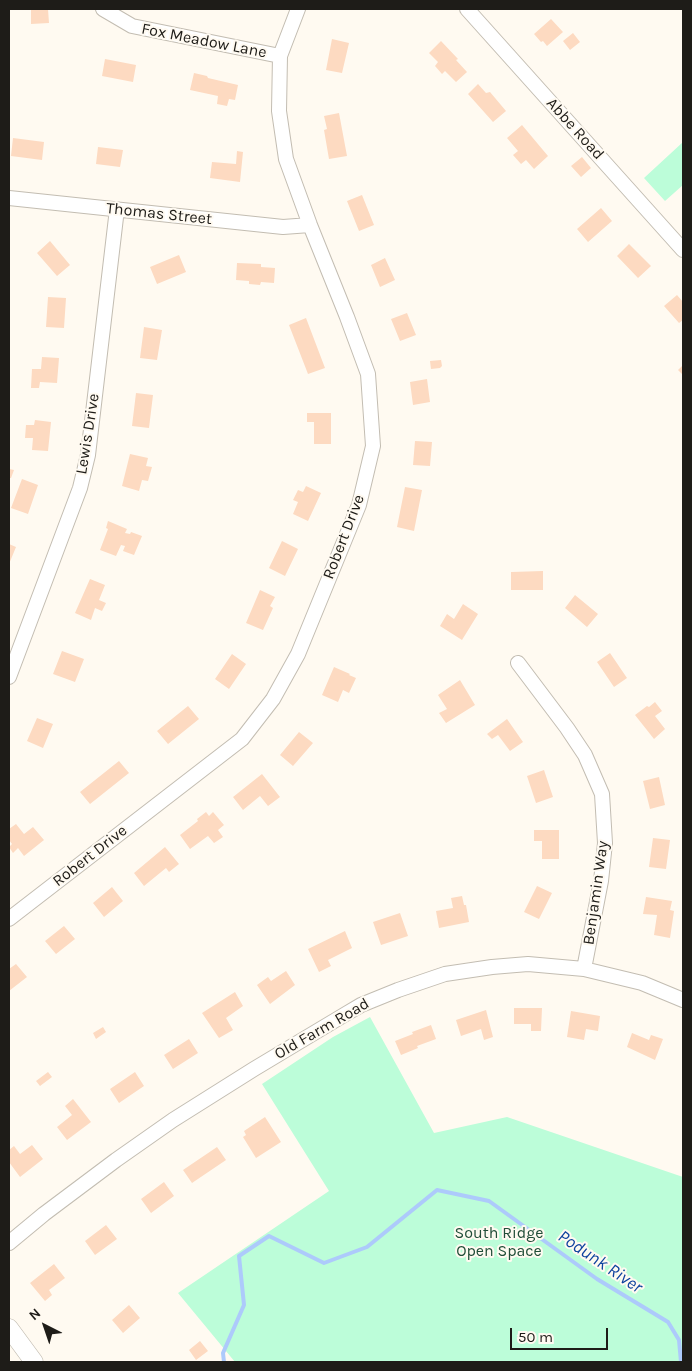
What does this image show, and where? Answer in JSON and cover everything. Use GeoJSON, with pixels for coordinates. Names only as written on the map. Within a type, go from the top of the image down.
{"type":"FeatureCollection","features":[{"type":"Feature","properties":{"kind":"street","name":"Fox Meadow Lane"},"geometry":{"type":"LineString","coordinates":[[103,9],[132,26],[280,56]]}},
{"type":"Feature","properties":{"kind":"street","name":"Robert Drive"},"geometry":{"type":"LineString","coordinates":[[9,918],[242,738],[273,699],[298,654],[359,505],[373,446],[368,374],[286,159],[279,111],[280,56],[298,9]]}},
{"type":"Feature","properties":{"kind":"street","name":"Abbe Road"},"geometry":{"type":"LineString","coordinates":[[466,9],[683,250]]}},
{"type":"Feature","properties":{"kind":"street","name":"Thomas Street"},"geometry":{"type":"LineString","coordinates":[[9,198],[283,227],[310,225]]}},
{"type":"Feature","properties":{"kind":"street","name":"Lewis Drive"},"geometry":{"type":"LineString","coordinates":[[9,677],[80,488],[88,455],[117,209]]}},
{"type":"Feature","properties":{"kind":"street","name":"Benjamin Way"},"geometry":{"type":"LineString","coordinates":[[518,663],[568,728],[585,755],[602,794],[605,843],[601,881],[584,969]]}},
{"type":"Feature","properties":{"kind":"street","name":"Old Farm Road"},"geometry":{"type":"LineString","coordinates":[[9,1243],[116,1160],[173,1120],[361,1005],[398,990],[444,974],[528,964],[584,969],[642,983],[683,1000]]}},
{"type":"Feature","properties":{"kind":"street"},"geometry":{"type":"LineString","coordinates":[[9,1328],[34,1362]]}},
{"type":"Feature","properties":{"kind":"green space"},"geometry":{"type":"Polygon","coordinates":[[[683,142],[683,185],[665,201],[644,178],[683,142]]]}},
{"type":"Feature","properties":{"kind":"green space","name":"South Ridge Open Space"},"geometry":{"type":"Polygon","coordinates":[[[370,1017],[434,1133],[507,1117],[683,1177],[683,1362],[235,1362],[178,1293],[329,1191],[262,1084],[333,1037],[370,1017]]]}},
{"type":"Feature","properties":{"kind":"building"},"geometry":{"type":"Polygon","coordinates":[[[31,9],[48,9],[49,23],[31,24],[31,9]]]}},
{"type":"Feature","properties":{"kind":"building"},"geometry":{"type":"Polygon","coordinates":[[[551,19],[563,32],[547,46],[534,34],[551,19]]]}},
{"type":"Feature","properties":{"kind":"building"},"geometry":{"type":"Polygon","coordinates":[[[573,33],[580,42],[570,50],[563,41],[573,33]]]}},
{"type":"Feature","properties":{"kind":"building"},"geometry":{"type":"Polygon","coordinates":[[[332,39],[349,43],[342,73],[326,70],[332,39]]]}},
{"type":"Feature","properties":{"kind":"building"},"geometry":{"type":"Polygon","coordinates":[[[441,41],[467,72],[456,82],[445,71],[442,74],[435,66],[438,62],[429,53],[441,41]]]}},
{"type":"Feature","properties":{"kind":"building"},"geometry":{"type":"Polygon","coordinates":[[[105,59],[136,65],[133,82],[102,76],[105,59]]]}},
{"type":"Feature","properties":{"kind":"building"},"geometry":{"type":"Polygon","coordinates":[[[194,73],[238,85],[235,100],[229,99],[227,106],[217,104],[218,96],[190,90],[194,73]]]}},
{"type":"Feature","properties":{"kind":"building"},"geometry":{"type":"Polygon","coordinates":[[[478,84],[486,93],[490,92],[506,111],[493,122],[468,94],[478,84]]]}},
{"type":"Feature","properties":{"kind":"building"},"geometry":{"type":"Polygon","coordinates":[[[339,113],[347,156],[329,159],[324,130],[327,129],[324,116],[339,113]]]}},
{"type":"Feature","properties":{"kind":"building"},"geometry":{"type":"Polygon","coordinates":[[[522,125],[548,156],[534,169],[526,160],[521,164],[513,155],[518,151],[507,138],[522,125]]]}},
{"type":"Feature","properties":{"kind":"building"},"geometry":{"type":"Polygon","coordinates":[[[13,138],[44,142],[42,160],[11,156],[13,138]]]}},
{"type":"Feature","properties":{"kind":"building"},"geometry":{"type":"Polygon","coordinates":[[[98,147],[123,150],[120,167],[96,164],[98,147]]]}},
{"type":"Feature","properties":{"kind":"building"},"geometry":{"type":"Polygon","coordinates":[[[237,151],[243,152],[240,182],[210,178],[212,162],[236,164],[237,151]]]}},
{"type":"Feature","properties":{"kind":"building"},"geometry":{"type":"Polygon","coordinates":[[[582,157],[591,168],[581,177],[571,166],[582,157]]]}},
{"type":"Feature","properties":{"kind":"building"},"geometry":{"type":"Polygon","coordinates":[[[362,195],[374,225],[359,231],[347,201],[362,195]]]}},
{"type":"Feature","properties":{"kind":"building"},"geometry":{"type":"Polygon","coordinates":[[[601,208],[612,221],[588,242],[577,229],[601,208]]]}},
{"type":"Feature","properties":{"kind":"building"},"geometry":{"type":"Polygon","coordinates":[[[50,241],[70,265],[57,276],[37,253],[50,241]]]}},
{"type":"Feature","properties":{"kind":"building"},"geometry":{"type":"Polygon","coordinates":[[[629,244],[651,266],[638,278],[617,256],[629,244]]]}},
{"type":"Feature","properties":{"kind":"building"},"geometry":{"type":"Polygon","coordinates":[[[179,255],[186,272],[157,284],[150,267],[179,255]]]}},
{"type":"Feature","properties":{"kind":"building"},"geometry":{"type":"Polygon","coordinates":[[[385,258],[395,280],[380,287],[371,265],[385,258]]]}},
{"type":"Feature","properties":{"kind":"building"},"geometry":{"type":"Polygon","coordinates":[[[237,263],[261,264],[261,267],[275,268],[274,283],[261,282],[260,285],[249,284],[249,281],[236,280],[237,263]]]}},
{"type":"Feature","properties":{"kind":"building"},"geometry":{"type":"Polygon","coordinates":[[[677,295],[683,302],[683,320],[679,323],[664,306],[677,295]]]}},
{"type":"Feature","properties":{"kind":"building"},"geometry":{"type":"Polygon","coordinates":[[[48,297],[66,298],[64,328],[46,327],[48,297]]]}},
{"type":"Feature","properties":{"kind":"building"},"geometry":{"type":"Polygon","coordinates":[[[407,313],[416,335],[400,341],[391,319],[407,313]]]}},
{"type":"Feature","properties":{"kind":"building"},"geometry":{"type":"Polygon","coordinates":[[[306,318],[325,368],[308,374],[289,325],[306,318]]]}},
{"type":"Feature","properties":{"kind":"building"},"geometry":{"type":"Polygon","coordinates":[[[144,327],[162,330],[157,360],[140,358],[144,327]]]}},
{"type":"Feature","properties":{"kind":"building"},"geometry":{"type":"Polygon","coordinates":[[[42,357],[59,358],[57,383],[40,382],[39,388],[31,388],[32,369],[41,369],[42,357]]]}},
{"type":"Feature","properties":{"kind":"building"},"geometry":{"type":"Polygon","coordinates":[[[441,360],[442,366],[440,368],[431,369],[430,361],[441,360]]]}},
{"type":"Feature","properties":{"kind":"building"},"geometry":{"type":"Polygon","coordinates":[[[683,365],[683,375],[678,370],[683,365]]]}},
{"type":"Feature","properties":{"kind":"building"},"geometry":{"type":"Polygon","coordinates":[[[427,379],[430,402],[413,405],[410,382],[427,379]]]}},
{"type":"Feature","properties":{"kind":"building"},"geometry":{"type":"Polygon","coordinates":[[[136,393],[153,395],[149,428],[132,426],[136,393]]]}},
{"type":"Feature","properties":{"kind":"building"},"geometry":{"type":"Polygon","coordinates":[[[307,413],[331,413],[331,444],[314,444],[314,422],[307,422],[307,413]]]}},
{"type":"Feature","properties":{"kind":"building"},"geometry":{"type":"Polygon","coordinates":[[[35,420],[51,422],[48,451],[32,450],[33,438],[25,438],[26,425],[34,425],[35,420]]]}},
{"type":"Feature","properties":{"kind":"building"},"geometry":{"type":"Polygon","coordinates":[[[415,441],[432,442],[430,466],[413,465],[415,441]]]}},
{"type":"Feature","properties":{"kind":"building"},"geometry":{"type":"Polygon","coordinates":[[[130,454],[148,458],[146,466],[152,467],[148,481],[142,480],[139,491],[122,486],[130,454]]]}},
{"type":"Feature","properties":{"kind":"building"},"geometry":{"type":"Polygon","coordinates":[[[9,469],[14,470],[11,478],[9,478],[9,469]]]}},
{"type":"Feature","properties":{"kind":"building"},"geometry":{"type":"Polygon","coordinates":[[[22,479],[38,485],[28,514],[11,508],[22,479]]]}},
{"type":"Feature","properties":{"kind":"building"},"geometry":{"type":"Polygon","coordinates":[[[306,486],[321,493],[308,521],[293,514],[298,502],[293,500],[298,490],[303,492],[306,486]]]}},
{"type":"Feature","properties":{"kind":"building"},"geometry":{"type":"Polygon","coordinates":[[[405,487],[422,490],[414,531],[397,527],[405,487]]]}},
{"type":"Feature","properties":{"kind":"building"},"geometry":{"type":"Polygon","coordinates":[[[108,521],[127,529],[125,533],[130,534],[131,532],[142,536],[134,555],[123,551],[125,546],[121,545],[116,556],[100,550],[108,529],[106,528],[108,521]]]}},
{"type":"Feature","properties":{"kind":"building"},"geometry":{"type":"Polygon","coordinates":[[[282,541],[298,549],[285,576],[269,568],[282,541]]]}},
{"type":"Feature","properties":{"kind":"building"},"geometry":{"type":"Polygon","coordinates":[[[9,544],[16,547],[9,564],[9,544]]]}},
{"type":"Feature","properties":{"kind":"building"},"geometry":{"type":"Polygon","coordinates":[[[543,571],[543,590],[511,590],[511,572],[543,571]]]}},
{"type":"Feature","properties":{"kind":"building"},"geometry":{"type":"Polygon","coordinates":[[[90,579],[105,585],[99,600],[106,603],[102,611],[95,608],[91,620],[75,613],[90,579]]]}},
{"type":"Feature","properties":{"kind":"building"},"geometry":{"type":"Polygon","coordinates":[[[260,590],[275,597],[270,606],[273,608],[263,630],[246,623],[260,590]]]}},
{"type":"Feature","properties":{"kind":"building"},"geometry":{"type":"Polygon","coordinates":[[[575,595],[598,614],[587,627],[565,608],[575,595]]]}},
{"type":"Feature","properties":{"kind":"building"},"geometry":{"type":"Polygon","coordinates":[[[463,604],[478,614],[462,640],[440,626],[447,614],[454,619],[463,604]]]}},
{"type":"Feature","properties":{"kind":"building"},"geometry":{"type":"Polygon","coordinates":[[[62,651],[84,659],[75,682],[53,674],[62,651]]]}},
{"type":"Feature","properties":{"kind":"building"},"geometry":{"type":"Polygon","coordinates":[[[610,653],[627,678],[614,687],[597,662],[610,653]]]}},
{"type":"Feature","properties":{"kind":"building"},"geometry":{"type":"Polygon","coordinates":[[[232,654],[246,664],[229,689],[215,679],[232,654]]]}},
{"type":"Feature","properties":{"kind":"building"},"geometry":{"type":"Polygon","coordinates":[[[334,667],[356,678],[349,693],[343,690],[338,702],[322,695],[334,667]]]}},
{"type":"Feature","properties":{"kind":"building"},"geometry":{"type":"Polygon","coordinates":[[[460,680],[475,705],[446,723],[439,713],[447,709],[438,695],[460,680]]]}},
{"type":"Feature","properties":{"kind":"building"},"geometry":{"type":"Polygon","coordinates":[[[655,702],[662,711],[655,716],[665,729],[654,739],[635,715],[655,702]]]}},
{"type":"Feature","properties":{"kind":"building"},"geometry":{"type":"Polygon","coordinates":[[[188,706],[199,719],[168,744],[157,731],[188,706]]]}},
{"type":"Feature","properties":{"kind":"building"},"geometry":{"type":"Polygon","coordinates":[[[37,718],[53,724],[43,748],[27,741],[37,718]]]}},
{"type":"Feature","properties":{"kind":"building"},"geometry":{"type":"Polygon","coordinates":[[[507,719],[523,742],[510,751],[498,735],[492,739],[487,734],[507,719]]]}},
{"type":"Feature","properties":{"kind":"building"},"geometry":{"type":"Polygon","coordinates":[[[299,732],[313,743],[293,766],[280,755],[299,732]]]}},
{"type":"Feature","properties":{"kind":"building"},"geometry":{"type":"Polygon","coordinates":[[[119,761],[129,773],[90,804],[80,792],[119,761]]]}},
{"type":"Feature","properties":{"kind":"building"},"geometry":{"type":"Polygon","coordinates":[[[544,770],[553,797],[536,803],[527,776],[544,770]]]}},
{"type":"Feature","properties":{"kind":"building"},"geometry":{"type":"Polygon","coordinates":[[[262,774],[280,797],[268,806],[260,796],[243,810],[233,797],[262,774]]]}},
{"type":"Feature","properties":{"kind":"building"},"geometry":{"type":"Polygon","coordinates":[[[659,777],[665,805],[650,809],[643,781],[659,777]]]}},
{"type":"Feature","properties":{"kind":"building"},"geometry":{"type":"Polygon","coordinates":[[[206,812],[209,816],[213,812],[224,825],[218,830],[223,837],[214,843],[208,836],[190,849],[180,835],[206,812]]]}},
{"type":"Feature","properties":{"kind":"building"},"geometry":{"type":"Polygon","coordinates":[[[16,824],[24,834],[33,827],[44,840],[24,856],[18,848],[13,853],[9,847],[12,844],[9,840],[9,829],[16,824]]]}},
{"type":"Feature","properties":{"kind":"building"},"geometry":{"type":"Polygon","coordinates":[[[534,830],[559,830],[559,859],[542,859],[542,841],[534,841],[534,830]]]}},
{"type":"Feature","properties":{"kind":"building"},"geometry":{"type":"Polygon","coordinates":[[[653,838],[670,840],[666,869],[649,867],[653,838]]]}},
{"type":"Feature","properties":{"kind":"building"},"geometry":{"type":"Polygon","coordinates":[[[165,847],[179,864],[169,872],[166,868],[144,886],[134,873],[165,847]]]}},
{"type":"Feature","properties":{"kind":"building"},"geometry":{"type":"Polygon","coordinates":[[[537,886],[552,893],[539,919],[524,912],[537,886]]]}},
{"type":"Feature","properties":{"kind":"building"},"geometry":{"type":"Polygon","coordinates":[[[112,887],[123,901],[104,917],[93,903],[112,887]]]}},
{"type":"Feature","properties":{"kind":"building"},"geometry":{"type":"Polygon","coordinates":[[[462,896],[464,905],[466,905],[469,922],[439,928],[436,911],[453,908],[451,898],[462,896]]]}},
{"type":"Feature","properties":{"kind":"building"},"geometry":{"type":"Polygon","coordinates":[[[646,897],[672,901],[670,910],[674,911],[670,938],[654,935],[657,915],[643,914],[646,897]]]}},
{"type":"Feature","properties":{"kind":"building"},"geometry":{"type":"Polygon","coordinates":[[[400,913],[408,936],[381,945],[373,922],[400,913]]]}},
{"type":"Feature","properties":{"kind":"building"},"geometry":{"type":"Polygon","coordinates":[[[64,926],[75,939],[56,954],[45,941],[64,926]]]}},
{"type":"Feature","properties":{"kind":"building"},"geometry":{"type":"Polygon","coordinates":[[[345,931],[352,948],[328,960],[331,966],[319,972],[308,949],[345,931]]]}},
{"type":"Feature","properties":{"kind":"building"},"geometry":{"type":"Polygon","coordinates":[[[16,964],[27,977],[9,991],[9,969],[16,964]]]}},
{"type":"Feature","properties":{"kind":"building"},"geometry":{"type":"Polygon","coordinates":[[[286,971],[295,985],[270,1004],[257,985],[268,977],[271,981],[286,971]]]}},
{"type":"Feature","properties":{"kind":"building"},"geometry":{"type":"Polygon","coordinates":[[[235,992],[243,1006],[226,1018],[233,1030],[219,1038],[202,1013],[235,992]]]}},
{"type":"Feature","properties":{"kind":"building"},"geometry":{"type":"Polygon","coordinates":[[[514,1008],[542,1008],[541,1031],[531,1031],[531,1024],[514,1024],[514,1008]]]}},
{"type":"Feature","properties":{"kind":"building"},"geometry":{"type":"Polygon","coordinates":[[[486,1010],[493,1037],[484,1040],[481,1029],[461,1036],[456,1020],[486,1010]]]}},
{"type":"Feature","properties":{"kind":"building"},"geometry":{"type":"Polygon","coordinates":[[[571,1011],[600,1016],[598,1031],[586,1029],[584,1040],[567,1037],[571,1011]]]}},
{"type":"Feature","properties":{"kind":"building"},"geometry":{"type":"Polygon","coordinates":[[[431,1025],[436,1039],[417,1046],[418,1048],[401,1055],[395,1041],[431,1025]]]}},
{"type":"Feature","properties":{"kind":"building"},"geometry":{"type":"Polygon","coordinates":[[[103,1027],[106,1032],[96,1039],[93,1033],[103,1027]]]}},
{"type":"Feature","properties":{"kind":"building"},"geometry":{"type":"Polygon","coordinates":[[[632,1033],[649,1040],[651,1035],[663,1039],[655,1060],[627,1047],[632,1033]]]}},
{"type":"Feature","properties":{"kind":"building"},"geometry":{"type":"Polygon","coordinates":[[[189,1039],[198,1053],[173,1069],[164,1055],[189,1039]]]}},
{"type":"Feature","properties":{"kind":"building"},"geometry":{"type":"Polygon","coordinates":[[[48,1072],[52,1077],[40,1086],[36,1081],[48,1072]]]}},
{"type":"Feature","properties":{"kind":"building"},"geometry":{"type":"Polygon","coordinates":[[[135,1072],[144,1086],[119,1103],[110,1089],[135,1072]]]}},
{"type":"Feature","properties":{"kind":"building"},"geometry":{"type":"Polygon","coordinates":[[[73,1099],[91,1122],[67,1140],[57,1127],[72,1115],[65,1106],[73,1099]]]}},
{"type":"Feature","properties":{"kind":"building"},"geometry":{"type":"Polygon","coordinates":[[[265,1117],[281,1142],[256,1158],[243,1137],[246,1135],[244,1131],[265,1117]]]}},
{"type":"Feature","properties":{"kind":"building"},"geometry":{"type":"Polygon","coordinates":[[[32,1145],[43,1159],[20,1177],[9,1162],[9,1150],[14,1146],[20,1154],[32,1145]]]}},
{"type":"Feature","properties":{"kind":"building"},"geometry":{"type":"Polygon","coordinates":[[[217,1147],[226,1160],[192,1183],[183,1170],[217,1147]]]}},
{"type":"Feature","properties":{"kind":"building"},"geometry":{"type":"Polygon","coordinates":[[[164,1182],[174,1196],[151,1213],[141,1199],[164,1182]]]}},
{"type":"Feature","properties":{"kind":"building"},"geometry":{"type":"Polygon","coordinates":[[[106,1225],[117,1239],[95,1255],[85,1241],[106,1225]]]}},
{"type":"Feature","properties":{"kind":"building"},"geometry":{"type":"Polygon","coordinates":[[[54,1264],[65,1278],[49,1290],[52,1295],[45,1301],[30,1283],[54,1264]]]}},
{"type":"Feature","properties":{"kind":"building"},"geometry":{"type":"Polygon","coordinates":[[[129,1305],[140,1318],[123,1333],[112,1320],[129,1305]]]}},
{"type":"Feature","properties":{"kind":"building"},"geometry":{"type":"Polygon","coordinates":[[[200,1341],[208,1351],[196,1360],[189,1350],[200,1341]]]}},
{"type":"Feature","properties":{"kind":"waterway","name":"Podunk River"},"geometry":{"type":"LineString","coordinates":[[224,1362],[223,1353],[244,1305],[239,1256],[269,1236],[324,1263],[367,1247],[437,1190],[489,1201],[597,1279],[668,1322],[679,1340],[681,1362]]}}]}
